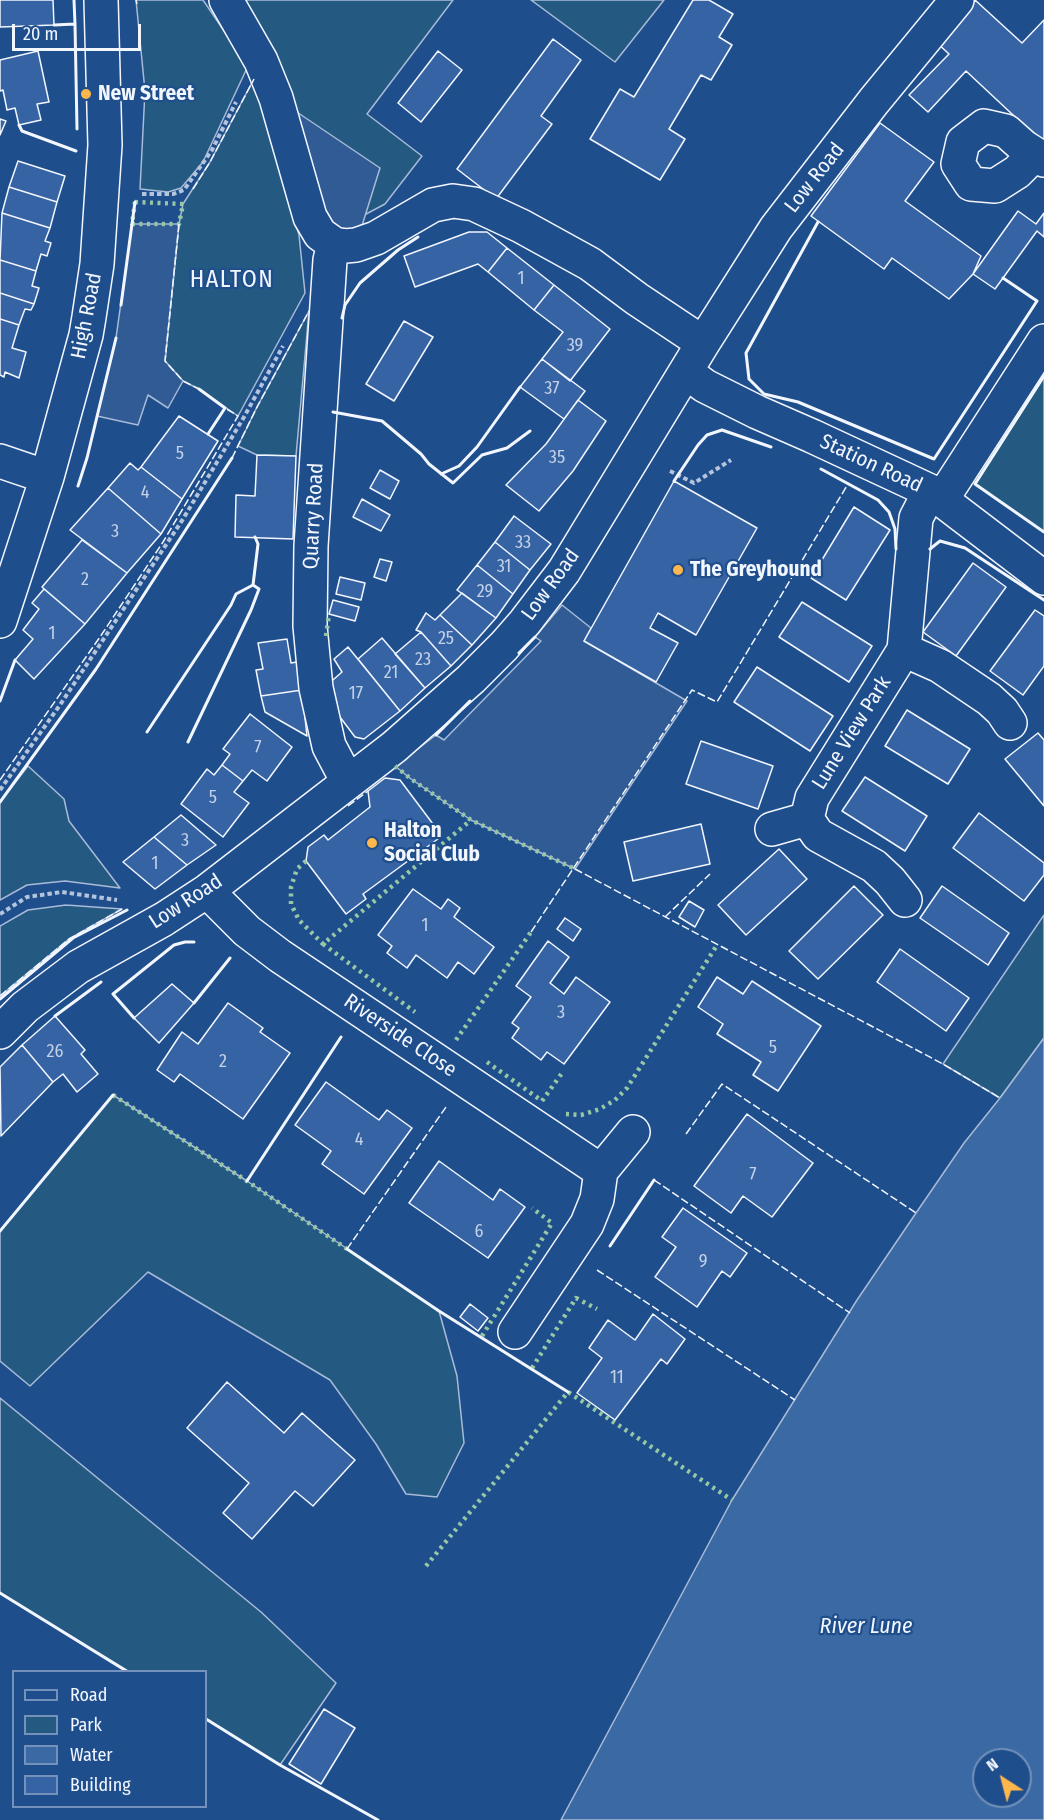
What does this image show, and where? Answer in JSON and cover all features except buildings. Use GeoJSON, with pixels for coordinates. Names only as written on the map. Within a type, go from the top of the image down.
{"type":"FeatureCollection","features":[{"type":"Feature","properties":{"kind":"street","name":"High Road"},"geometry":{"type":"LineString","coordinates":[[0,621],[47,477],[86,335],[97,264],[103,194],[105,145],[101,0]]}},
{"type":"Feature","properties":{"kind":"street"},"geometry":{"type":"LineString","coordinates":[[226,0],[261,61],[276,98],[310,217],[320,234],[334,244],[356,245],[376,238],[433,205],[453,201],[474,204],[521,226],[590,264],[703,343]]}},
{"type":"Feature","properties":{"kind":"street","name":"Low Road"},"geometry":{"type":"LineString","coordinates":[[0,1032],[78,967],[164,919],[207,891],[348,782],[428,718],[471,679],[525,622],[564,571],[776,228],[874,101],[957,0]]}},
{"type":"Feature","properties":{"kind":"street","name":"Quarry Road"},"geometry":{"type":"LineString","coordinates":[[334,244],[330,260],[311,546],[310,626],[316,688],[329,747],[348,782]]}},
{"type":"Feature","properties":{"kind":"street","name":"Lune View Park"},"geometry":{"type":"LineString","coordinates":[[807,819],[812,798],[904,650],[916,518],[936,495],[1044,341]]}},
{"type":"Feature","properties":{"kind":"street","name":"Station Road"},"geometry":{"type":"LineString","coordinates":[[686,372],[705,386],[757,412],[936,495],[1044,578]]}},
{"type":"Feature","properties":{"kind":"street"},"geometry":{"type":"LineString","coordinates":[[0,461],[47,477]]}},
{"type":"Feature","properties":{"kind":"street"},"geometry":{"type":"LineString","coordinates":[[904,650],[940,666],[980,692],[1002,711],[1010,723]]}},
{"type":"Feature","properties":{"kind":"street"},"geometry":{"type":"LineString","coordinates":[[772,829],[807,819],[818,835],[874,866],[905,900]]}},
{"type":"Feature","properties":{"kind":"street","name":"Riverside Close"},"geometry":{"type":"LineString","coordinates":[[207,891],[247,931],[280,956],[601,1171]]}},
{"type":"Feature","properties":{"kind":"street"},"geometry":{"type":"LineString","coordinates":[[515,1332],[587,1224],[597,1199],[601,1171],[633,1132]]}},
{"type":"Feature","properties":{"kind":"path"},"geometry":{"type":"LineString","coordinates":[[103,194],[173,194],[184,190],[212,150],[253,70],[261,61]]}},
{"type":"Feature","properties":{"kind":"path"},"geometry":{"type":"LineString","coordinates":[[0,790],[69,692],[183,519],[287,339]]}},
{"type":"Feature","properties":{"kind":"path"},"geometry":{"type":"LineString","coordinates":[[635,453],[694,483],[731,460]]}},
{"type":"Feature","properties":{"kind":"path"},"geometry":{"type":"LineString","coordinates":[[0,914],[27,897],[62,892],[119,900]]}},
{"type":"Feature","properties":{"kind":"green space"},"geometry":{"type":"Polygon","coordinates":[[[136,0],[203,0],[248,66],[203,162],[181,188],[168,192],[140,189],[145,91],[136,0]]]}},
{"type":"Feature","properties":{"kind":"green space"},"geometry":{"type":"Polygon","coordinates":[[[244,0],[453,0],[367,114],[422,156],[385,204],[351,222],[324,202],[244,0]]]}},
{"type":"Feature","properties":{"kind":"green space"},"geometry":{"type":"Polygon","coordinates":[[[531,0],[664,0],[615,62],[531,0]]]}},
{"type":"Feature","properties":{"kind":"green space"},"geometry":{"type":"Polygon","coordinates":[[[256,75],[299,235],[305,293],[238,416],[199,389],[183,381],[165,361],[183,204],[210,162],[256,75]]]}},
{"type":"Feature","properties":{"kind":"green space"},"geometry":{"type":"Polygon","coordinates":[[[309,311],[296,456],[257,455],[238,446],[309,311]]]}},
{"type":"Feature","properties":{"kind":"green space"},"geometry":{"type":"Polygon","coordinates":[[[1044,376],[1044,532],[975,484],[1044,376]]]}},
{"type":"Feature","properties":{"kind":"green space"},"geometry":{"type":"Polygon","coordinates":[[[28,766],[64,799],[69,821],[120,888],[65,881],[27,885],[0,900],[0,802],[28,766]]]}},
{"type":"Feature","properties":{"kind":"green space"},"geometry":{"type":"Polygon","coordinates":[[[66,905],[122,909],[69,939],[0,996],[0,926],[28,910],[66,905]]]}},
{"type":"Feature","properties":{"kind":"green space"},"geometry":{"type":"Polygon","coordinates":[[[1044,915],[1044,1038],[1000,1098],[943,1064],[1044,915]]]}},
{"type":"Feature","properties":{"kind":"green space"},"geometry":{"type":"Polygon","coordinates":[[[113,1095],[247,1181],[439,1311],[457,1376],[464,1443],[437,1497],[406,1494],[376,1444],[330,1380],[148,1272],[30,1386],[0,1361],[0,1231],[113,1095]]]}},
{"type":"Feature","properties":{"kind":"green space"},"geometry":{"type":"Polygon","coordinates":[[[0,1398],[261,1612],[336,1683],[280,1765],[207,1720],[207,1670],[126,1670],[0,1593],[0,1398]]]}},
{"type":"Feature","properties":{"kind":"shaded area"},"geometry":{"type":"Polygon","coordinates":[[[276,98],[380,168],[356,245],[334,244],[276,98]]]}},
{"type":"Feature","properties":{"kind":"shaded area"},"geometry":{"type":"Polygon","coordinates":[[[132,224],[179,224],[165,361],[183,381],[168,408],[148,395],[138,425],[97,416],[116,338],[132,224]]]}},
{"type":"Feature","properties":{"kind":"shaded area"},"geometry":{"type":"Polygon","coordinates":[[[562,605],[591,628],[584,641],[687,701],[575,869],[471,820],[395,766],[436,735],[444,740],[541,641],[535,637],[562,605]]]}},
{"type":"Feature","properties":{"kind":"water","name":"River Lune"},"geometry":{"type":"Polygon","coordinates":[[[1044,1038],[1044,1820],[561,1820],[732,1500],[857,1300],[964,1143],[1044,1038]]]}},
{"type":"Feature","properties":{"kind":"hedge"},"geometry":{"type":"LineString","coordinates":[[135,202],[183,204],[179,224],[132,224],[135,202]]}},
{"type":"Feature","properties":{"kind":"hedge"},"geometry":{"type":"LineString","coordinates":[[326,636],[329,614]]}},
{"type":"Feature","properties":{"kind":"hedge"},"geometry":{"type":"LineString","coordinates":[[395,766],[471,820],[575,869]]}},
{"type":"Feature","properties":{"kind":"hedge"},"geometry":{"type":"LineString","coordinates":[[306,861],[297,869],[291,887],[291,904],[299,920],[323,944],[471,820]]}},
{"type":"Feature","properties":{"kind":"hedge"},"geometry":{"type":"LineString","coordinates":[[456,1040],[531,932]]}},
{"type":"Feature","properties":{"kind":"hedge"},"geometry":{"type":"LineString","coordinates":[[323,944],[415,1012]]}},
{"type":"Feature","properties":{"kind":"hedge"},"geometry":{"type":"LineString","coordinates":[[566,1114],[581,1115],[600,1109],[615,1100],[627,1088],[717,945]]}},
{"type":"Feature","properties":{"kind":"hedge"},"geometry":{"type":"LineString","coordinates":[[487,1062],[542,1101],[562,1073]]}},
{"type":"Feature","properties":{"kind":"hedge"},"geometry":{"type":"LineString","coordinates":[[113,1095],[247,1181],[347,1249]]}},
{"type":"Feature","properties":{"kind":"hedge"},"geometry":{"type":"LineString","coordinates":[[482,1336],[552,1223],[532,1208]]}},
{"type":"Feature","properties":{"kind":"hedge"},"geometry":{"type":"LineString","coordinates":[[532,1368],[576,1298],[597,1309]]}},
{"type":"Feature","properties":{"kind":"hedge"},"geometry":{"type":"LineString","coordinates":[[426,1566],[568,1392],[732,1500]]}},
{"type":"Feature","properties":{"kind":"fence"},"geometry":{"type":"LineString","coordinates":[[136,0],[137,4]]}},
{"type":"Feature","properties":{"kind":"fence"},"geometry":{"type":"LineString","coordinates":[[193,189],[254,79]]}},
{"type":"Feature","properties":{"kind":"fence"},"geometry":{"type":"LineString","coordinates":[[179,224],[165,361],[183,381],[199,389]]}},
{"type":"Feature","properties":{"kind":"fence"},"geometry":{"type":"LineString","coordinates":[[232,458],[309,311]]}},
{"type":"Feature","properties":{"kind":"fence"},"geometry":{"type":"LineString","coordinates":[[0,780],[163,542],[238,416],[225,408]]}},
{"type":"Feature","properties":{"kind":"fence"},"geometry":{"type":"LineString","coordinates":[[531,932],[692,690],[717,702],[848,484]]}},
{"type":"Feature","properties":{"kind":"fence"},"geometry":{"type":"LineString","coordinates":[[348,806],[368,791]]}},
{"type":"Feature","properties":{"kind":"fence"},"geometry":{"type":"LineString","coordinates":[[575,869],[943,1064],[1000,1098]]}},
{"type":"Feature","properties":{"kind":"fence"},"geometry":{"type":"LineString","coordinates":[[665,917],[710,874]]}},
{"type":"Feature","properties":{"kind":"fence"},"geometry":{"type":"LineString","coordinates":[[0,996],[69,939],[122,909]]}},
{"type":"Feature","properties":{"kind":"fence"},"geometry":{"type":"LineString","coordinates":[[686,1134],[722,1084],[916,1213]]}},
{"type":"Feature","properties":{"kind":"fence"},"geometry":{"type":"LineString","coordinates":[[347,1249],[446,1107]]}},
{"type":"Feature","properties":{"kind":"fence"},"geometry":{"type":"LineString","coordinates":[[654,1180],[850,1313]]}},
{"type":"Feature","properties":{"kind":"fence"},"geometry":{"type":"LineString","coordinates":[[597,1270],[795,1400]]}},
{"type":"Feature","properties":{"kind":"wall"},"geometry":{"type":"LineString","coordinates":[[54,25],[75,24],[74,0]]}},
{"type":"Feature","properties":{"kind":"wall"},"geometry":{"type":"LineString","coordinates":[[75,24],[77,129]]}},
{"type":"Feature","properties":{"kind":"wall"},"geometry":{"type":"LineString","coordinates":[[19,125],[22,131],[76,151]]}},
{"type":"Feature","properties":{"kind":"wall"},"geometry":{"type":"LineString","coordinates":[[121,305],[135,202]]}},
{"type":"Feature","properties":{"kind":"wall"},"geometry":{"type":"LineString","coordinates":[[818,222],[746,353],[749,379],[764,394],[798,402],[934,459],[1037,301],[1003,278]]}},
{"type":"Feature","properties":{"kind":"wall"},"geometry":{"type":"LineString","coordinates":[[342,318],[345,305],[360,283],[398,250],[418,237]]}},
{"type":"Feature","properties":{"kind":"wall"},"geometry":{"type":"LineString","coordinates":[[78,486],[116,338]]}},
{"type":"Feature","properties":{"kind":"wall"},"geometry":{"type":"LineString","coordinates":[[1044,376],[975,484],[1044,532]]}},
{"type":"Feature","properties":{"kind":"wall"},"geometry":{"type":"LineString","coordinates":[[441,474],[459,466],[477,447],[520,387]]}},
{"type":"Feature","properties":{"kind":"wall"},"geometry":{"type":"LineString","coordinates":[[199,389],[225,408],[208,434]]}},
{"type":"Feature","properties":{"kind":"wall"},"geometry":{"type":"LineString","coordinates":[[333,412],[382,421],[453,483],[482,455],[507,448],[530,431]]}},
{"type":"Feature","properties":{"kind":"wall"},"geometry":{"type":"LineString","coordinates":[[674,481],[707,435],[722,430],[771,447]]}},
{"type":"Feature","properties":{"kind":"wall"},"geometry":{"type":"LineString","coordinates":[[0,802],[96,669],[232,458]]}},
{"type":"Feature","properties":{"kind":"wall"},"geometry":{"type":"LineString","coordinates":[[821,469],[878,500],[889,512],[895,529],[896,549]]}},
{"type":"Feature","properties":{"kind":"wall"},"geometry":{"type":"LineString","coordinates":[[147,732],[236,594],[253,585],[258,544],[255,537]]}},
{"type":"Feature","properties":{"kind":"wall"},"geometry":{"type":"LineString","coordinates":[[930,549],[940,541],[965,548],[1044,600]]}},
{"type":"Feature","properties":{"kind":"wall"},"geometry":{"type":"LineString","coordinates":[[188,742],[251,610],[259,589],[253,585]]}},
{"type":"Feature","properties":{"kind":"wall"},"geometry":{"type":"LineString","coordinates":[[519,653],[535,637]]}},
{"type":"Feature","properties":{"kind":"wall"},"geometry":{"type":"LineString","coordinates":[[0,701],[15,660]]}},
{"type":"Feature","properties":{"kind":"wall"},"geometry":{"type":"LineString","coordinates":[[436,735],[470,701]]}},
{"type":"Feature","properties":{"kind":"wall"},"geometry":{"type":"LineString","coordinates":[[0,999],[73,938],[127,910]]}},
{"type":"Feature","properties":{"kind":"wall"},"geometry":{"type":"LineString","coordinates":[[134,1018],[113,994],[174,945],[194,942]]}},
{"type":"Feature","properties":{"kind":"wall"},"geometry":{"type":"LineString","coordinates":[[194,1003],[230,958]]}},
{"type":"Feature","properties":{"kind":"wall"},"geometry":{"type":"LineString","coordinates":[[55,1016],[101,982]]}},
{"type":"Feature","properties":{"kind":"wall"},"geometry":{"type":"LineString","coordinates":[[247,1181],[341,1037]]}},
{"type":"Feature","properties":{"kind":"wall"},"geometry":{"type":"LineString","coordinates":[[0,1231],[113,1095]]}},
{"type":"Feature","properties":{"kind":"wall"},"geometry":{"type":"LineString","coordinates":[[610,1246],[654,1180]]}},
{"type":"Feature","properties":{"kind":"wall"},"geometry":{"type":"LineString","coordinates":[[347,1249],[439,1311],[568,1392]]}},
{"type":"Feature","properties":{"kind":"wall"},"geometry":{"type":"LineString","coordinates":[[0,1593],[125,1670]]}},
{"type":"Feature","properties":{"kind":"wall"},"geometry":{"type":"LineString","coordinates":[[207,1720],[280,1765],[378,1820]]}},
{"type":"Feature","properties":{"kind":"place","name":"New Street"},"geometry":{"type":"Point","coordinates":[86,94]}},
{"type":"Feature","properties":{"kind":"place","name":"The Greyhound"},"geometry":{"type":"Point","coordinates":[678,570]}},
{"type":"Feature","properties":{"kind":"place","name":"Halton Social Club"},"geometry":{"type":"Point","coordinates":[372,843]}},
{"type":"Feature","properties":{"kind":"district","name":"HALTON"},"geometry":{"type":"Point","coordinates":[232,280]}}]}
